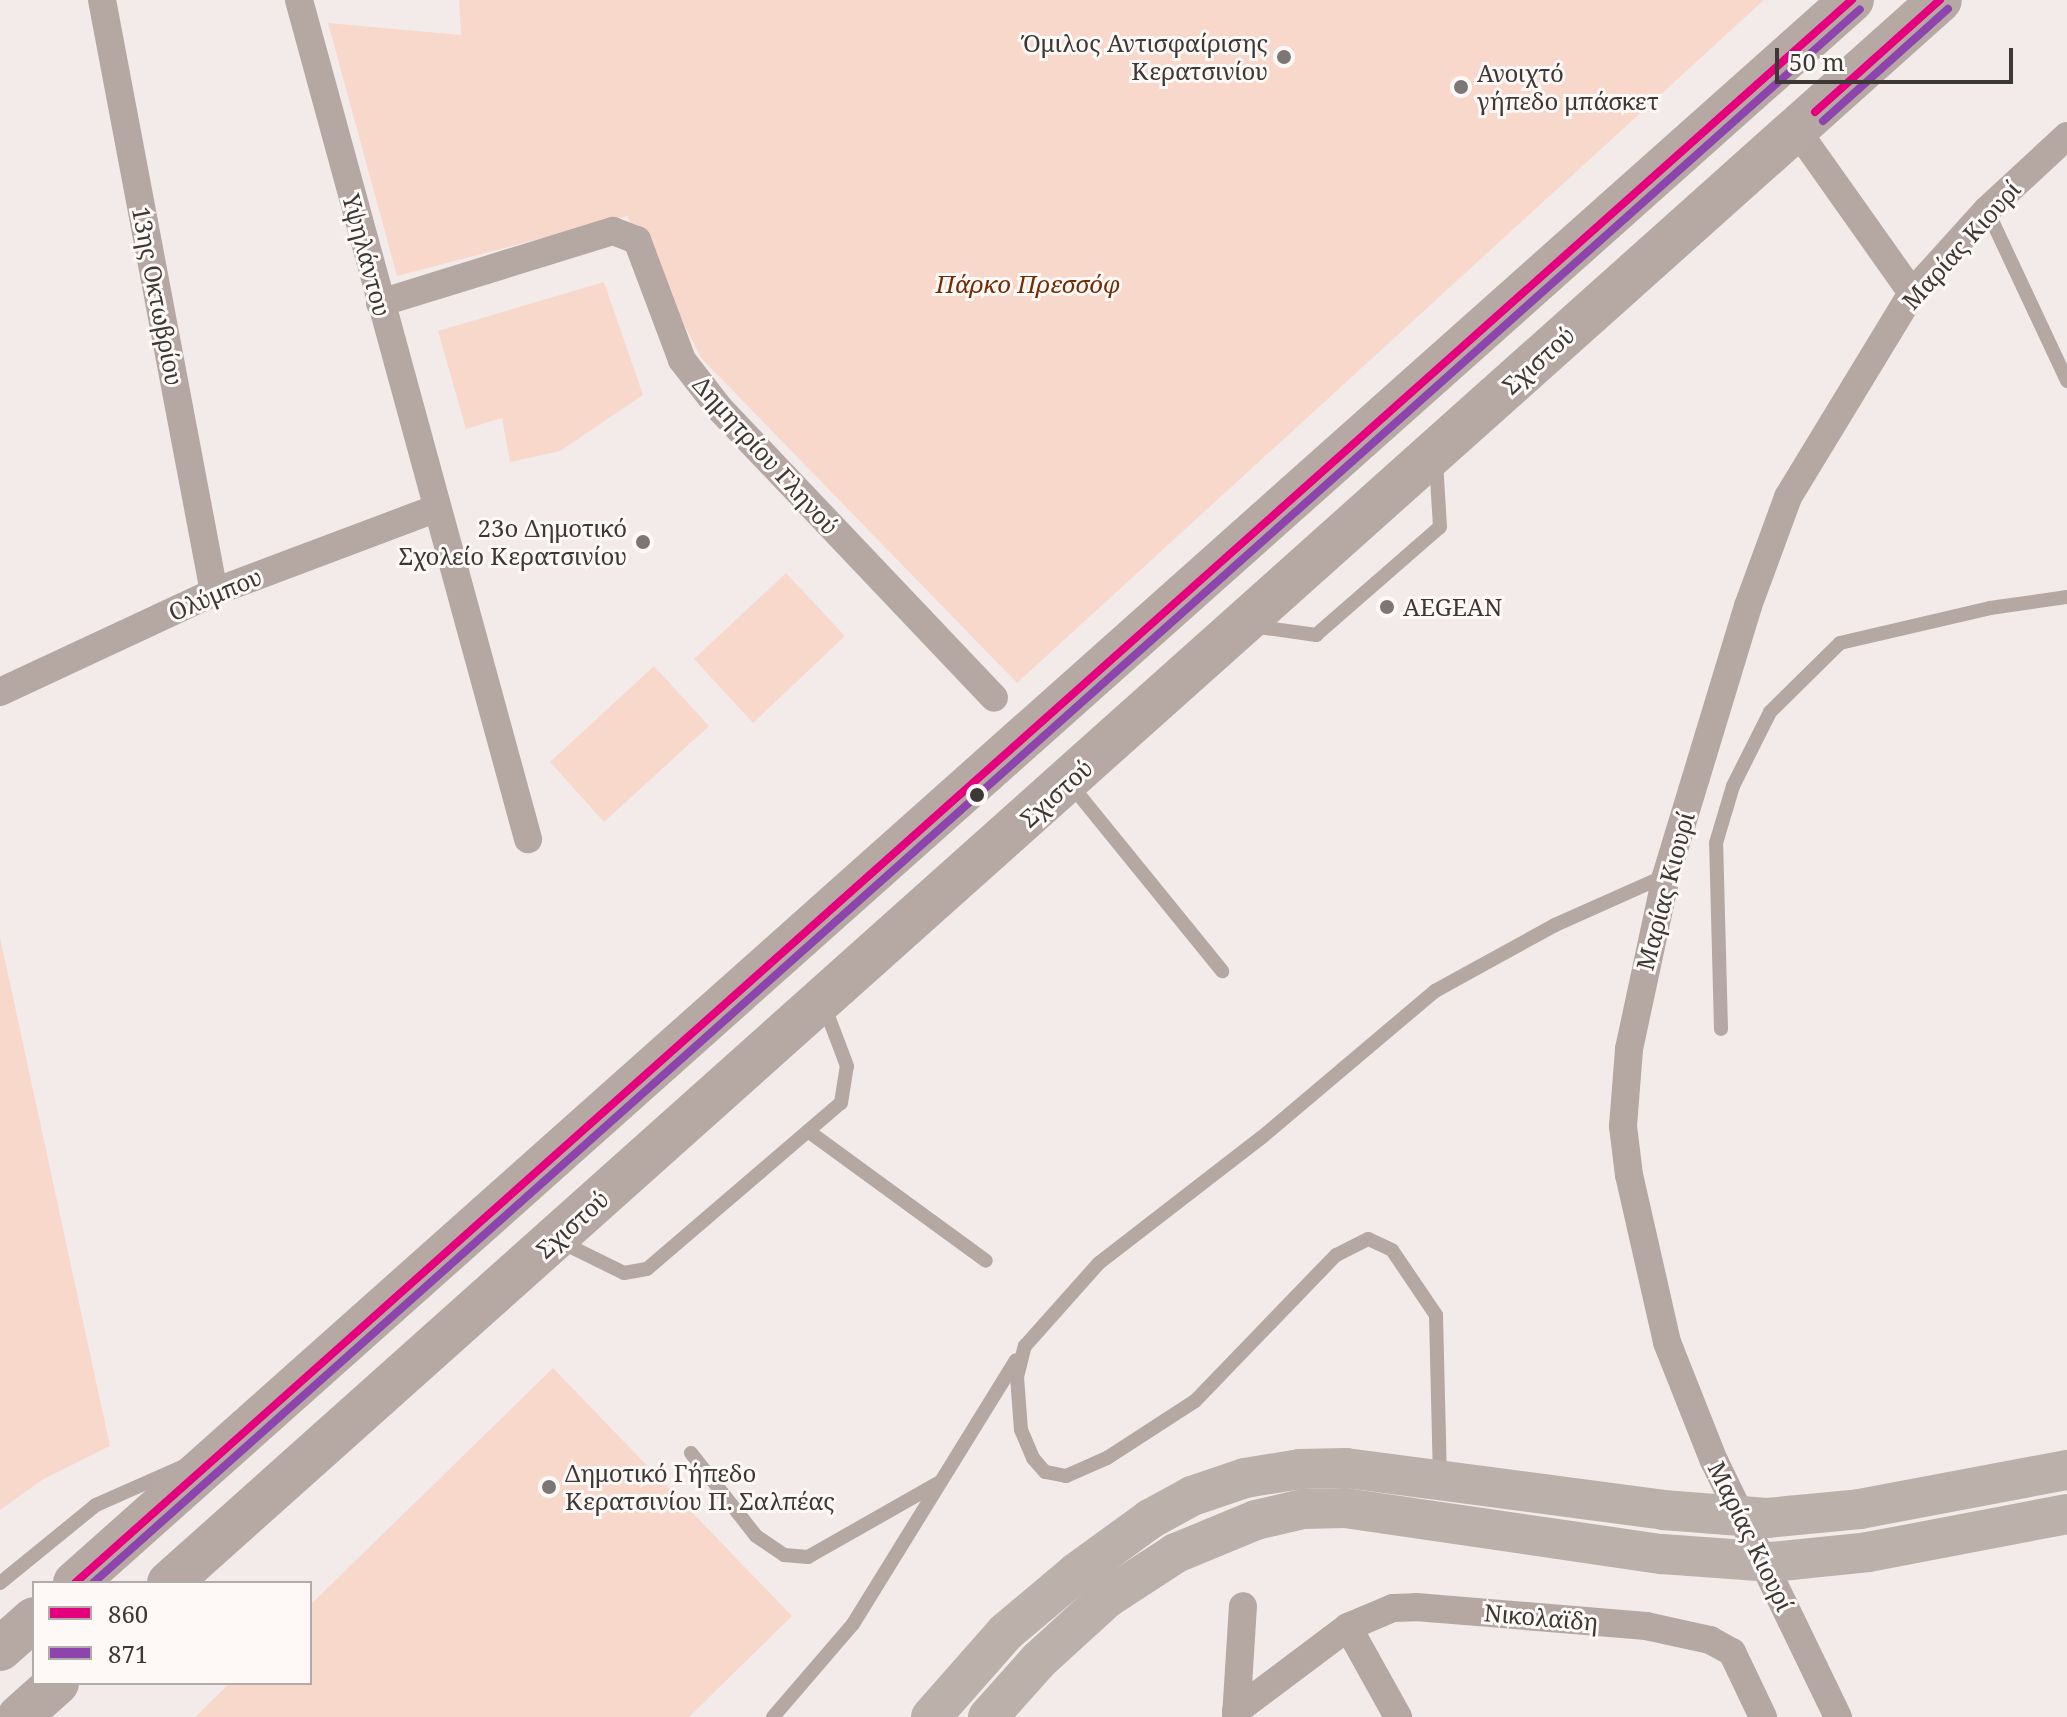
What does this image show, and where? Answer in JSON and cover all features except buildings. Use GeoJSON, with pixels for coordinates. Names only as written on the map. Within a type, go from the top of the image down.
{"type":"FeatureCollection","features":[{"type":"Feature","properties":{"kind":"main road"},"geometry":{"type":"LineString","coordinates":[[77,1581],[1852,0]]}},
{"type":"Feature","properties":{"kind":"main road","name":"Σχιστού"},"geometry":{"type":"LineString","coordinates":[[171,1581],[1940,0]]}},
{"type":"Feature","properties":{"kind":"main road"},"geometry":{"type":"LineString","coordinates":[[931,1717],[996,1642],[1041,1600],[1150,1519],[1192,1496],[1245,1478],[1300,1469],[1346,1468],[1663,1510],[1767,1518],[1860,1509],[2067,1470]]}},
{"type":"Feature","properties":{"kind":"main road"},"geometry":{"type":"LineString","coordinates":[[988,1717],[1039,1660],[1107,1598],[1176,1553],[1256,1520],[1303,1509],[1345,1508],[1662,1554],[1772,1562],[1868,1552],[2067,1514]]}},
{"type":"Feature","properties":{"kind":"main road"},"geometry":{"type":"LineString","coordinates":[[0,1649],[32,1621]]}},
{"type":"Feature","properties":{"kind":"main road"},"geometry":{"type":"LineString","coordinates":[[19,1717],[55,1685]]}},
{"type":"Feature","properties":{"kind":"street","name":"13ης Οκτωβρίου"},"geometry":{"type":"LineString","coordinates":[[102,0],[214,592]]}},
{"type":"Feature","properties":{"kind":"street","name":"Υψηλάντου"},"geometry":{"type":"LineString","coordinates":[[299,0],[435,509],[528,839]]}},
{"type":"Feature","properties":{"kind":"street"},"geometry":{"type":"LineString","coordinates":[[1796,129],[1912,293]]}},
{"type":"Feature","properties":{"kind":"street","name":"Μαρίας Κιουρί"},"geometry":{"type":"LineString","coordinates":[[1838,1717],[1691,1406],[1646,1266],[1623,1126],[1629,1049],[1666,876],[1748,606],[1788,497],[1912,293],[1987,210],[2067,136]]}},
{"type":"Feature","properties":{"kind":"street","name":"Δημητρίου Γληνού"},"geometry":{"type":"LineString","coordinates":[[380,303],[613,231],[637,240],[682,360],[720,409],[994,698]]}},
{"type":"Feature","properties":{"kind":"street","name":"Ολύμπου"},"geometry":{"type":"LineString","coordinates":[[0,692],[214,592],[435,509]]}},
{"type":"Feature","properties":{"kind":"street"},"geometry":{"type":"LineString","coordinates":[[1236,1714],[1243,1606]]}},
{"type":"Feature","properties":{"kind":"street","name":"Νικολαϊδη"},"geometry":{"type":"LineString","coordinates":[[1236,1714],[1348,1627],[1393,1608],[1416,1607],[1646,1626],[1710,1640],[1732,1652],[1763,1717]]}},
{"type":"Feature","properties":{"kind":"street"},"geometry":{"type":"LineString","coordinates":[[1348,1627],[1398,1717]]}},
{"type":"Feature","properties":{"kind":"lane"},"geometry":{"type":"LineString","coordinates":[[1987,210],[2067,381]]}},
{"type":"Feature","properties":{"kind":"lane"},"geometry":{"type":"LineString","coordinates":[[1243,625],[1316,635],[1440,527],[1435,452]]}},
{"type":"Feature","properties":{"kind":"lane"},"geometry":{"type":"LineString","coordinates":[[1721,1029],[1716,843],[1733,786],[1770,712],[1840,643],[1990,608],[2067,597]]}},
{"type":"Feature","properties":{"kind":"lane"},"geometry":{"type":"LineString","coordinates":[[1068,782],[1222,971]]}},
{"type":"Feature","properties":{"kind":"lane"},"geometry":{"type":"LineString","coordinates":[[773,1717],[853,1624],[1025,1346],[1099,1263],[1261,1138],[1435,991],[1555,925],[1666,876]]}},
{"type":"Feature","properties":{"kind":"lane"},"geometry":{"type":"LineString","coordinates":[[555,1239],[636,1274],[841,1103],[848,1083],[847,1066],[822,1001]]}},
{"type":"Feature","properties":{"kind":"lane"},"geometry":{"type":"LineString","coordinates":[[808,1131],[986,1261]]}},
{"type":"Feature","properties":{"kind":"lane"},"geometry":{"type":"LineString","coordinates":[[1025,1346],[1017,1377],[1021,1430],[1045,1472],[1066,1476],[1107,1458],[1195,1401],[1336,1255],[1368,1239],[1392,1250],[1436,1315],[1440,1481]]}},
{"type":"Feature","properties":{"kind":"lane"},"geometry":{"type":"LineString","coordinates":[[691,1453],[756,1536],[784,1555],[808,1557],[938,1483]]}},
{"type":"Feature","properties":{"kind":"lane"},"geometry":{"type":"LineString","coordinates":[[0,1583],[96,1505],[156,1475],[222,1454]]}},
{"type":"Feature","properties":{"kind":"green space","name":"Πάρκο Πρεσσόφ"},"geometry":{"type":"Polygon","coordinates":[[[459,0],[1764,0],[1017,683],[702,359],[627,216],[397,276],[328,23],[461,35],[459,0]]]}},
{"type":"Feature","properties":{"kind":"green space"},"geometry":{"type":"Polygon","coordinates":[[[604,282],[643,395],[560,451],[510,462],[502,418],[466,429],[438,331],[604,282]]]}},
{"type":"Feature","properties":{"kind":"green space"},"geometry":{"type":"Polygon","coordinates":[[[786,573],[845,636],[753,723],[694,659],[786,573]]]}},
{"type":"Feature","properties":{"kind":"green space"},"geometry":{"type":"Polygon","coordinates":[[[654,666],[709,726],[604,822],[550,762],[654,666]]]}},
{"type":"Feature","properties":{"kind":"green space"},"geometry":{"type":"Polygon","coordinates":[[[0,937],[110,1446],[42,1480],[0,1510],[0,937]]]}},
{"type":"Feature","properties":{"kind":"green space","name":"Δημοτικό Γήπεδο Κερατσινίου Π. Σαλπέας"},"geometry":{"type":"Polygon","coordinates":[[[553,1368],[792,1616],[689,1717],[195,1717],[228,1685],[312,1685],[312,1603],[553,1368]]]}},
{"type":"Feature","properties":{"kind":"transit line","name":"860"},"geometry":{"type":"LineString","coordinates":[[77,1581],[1852,0]]}},
{"type":"Feature","properties":{"kind":"transit line","name":"860"},"geometry":{"type":"LineString","coordinates":[[1815,112],[1940,0]]}},
{"type":"Feature","properties":{"kind":"transit line","name":"871"},"geometry":{"type":"LineString","coordinates":[[95,1581],[1860,9]]}},
{"type":"Feature","properties":{"kind":"transit line","name":"871"},"geometry":{"type":"LineString","coordinates":[[1823,121],[1948,9]]}},
{"type":"Feature","properties":{"kind":"place","name":"Όμιλος Αντισφαίρισης Κερατσινίου"},"geometry":{"type":"Point","coordinates":[1284,57]}},
{"type":"Feature","properties":{"kind":"place","name":"Ανοιχτό γήπεδο μπάσκετ"},"geometry":{"type":"Point","coordinates":[1461,87]}},
{"type":"Feature","properties":{"kind":"place","name":"23o Δημοτικό Σχολείο Κερατσινίου"},"geometry":{"type":"Point","coordinates":[643,542]}},
{"type":"Feature","properties":{"kind":"place","name":"AEGEAN"},"geometry":{"type":"Point","coordinates":[1387,607]}},
{"type":"Feature","properties":{"kind":"place","name":"Δημοτικό Γήπεδο Κερατσινίου Π. Σαλπέας"},"geometry":{"type":"Point","coordinates":[549,1487]}}]}
